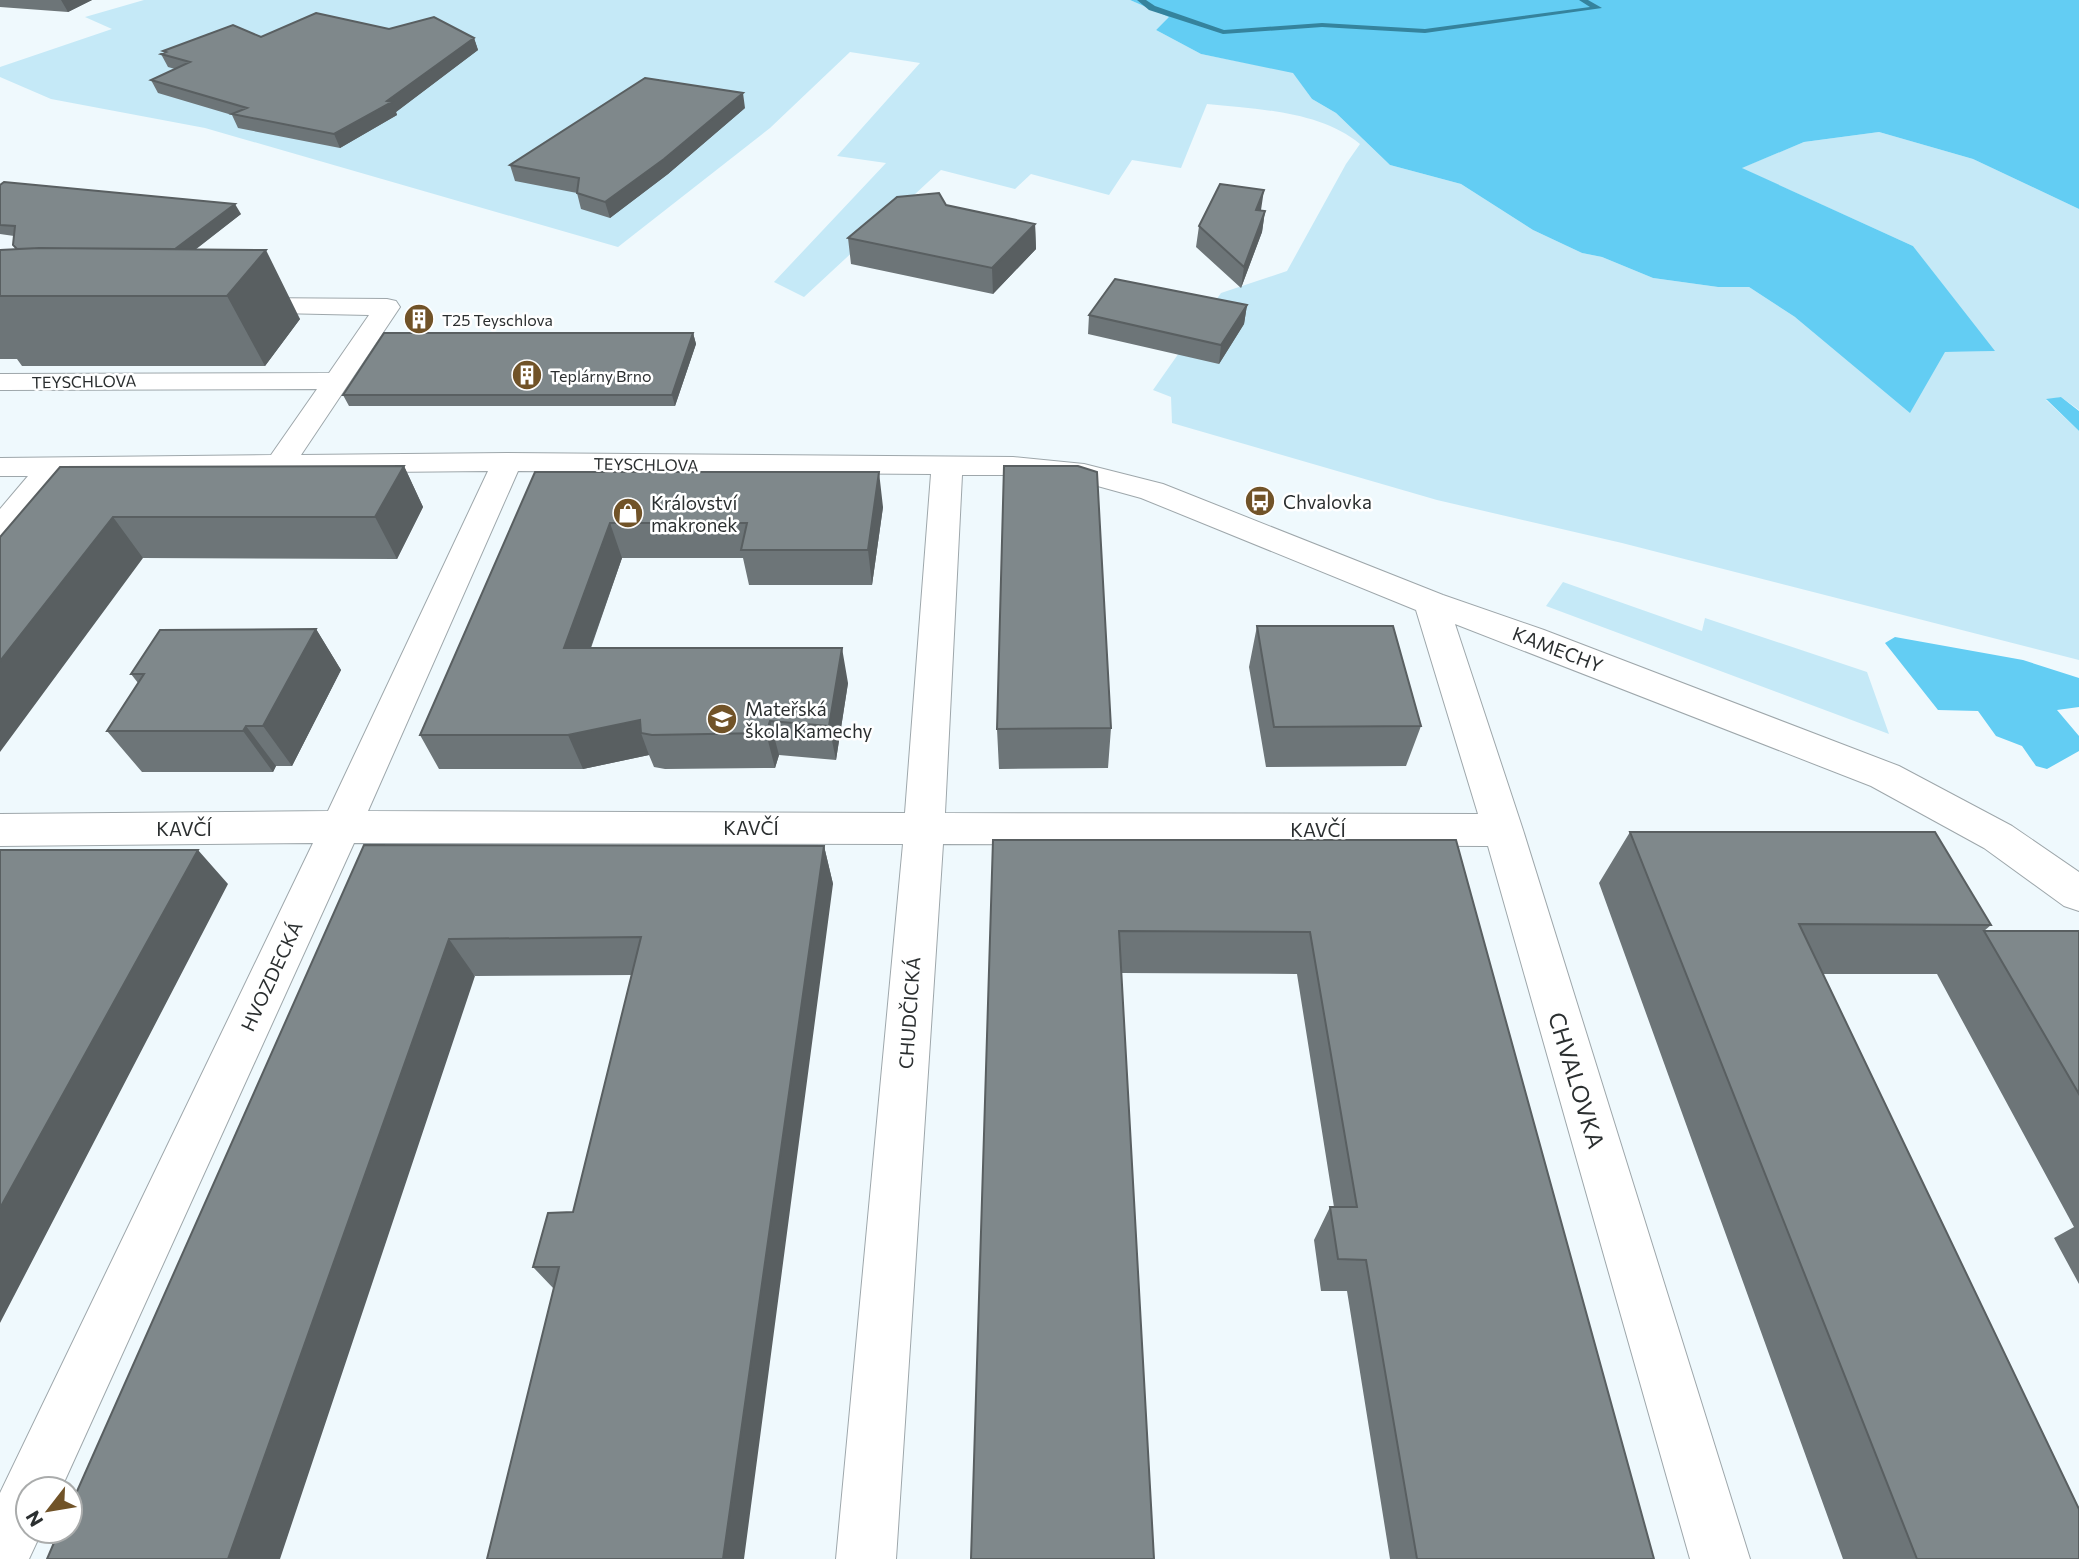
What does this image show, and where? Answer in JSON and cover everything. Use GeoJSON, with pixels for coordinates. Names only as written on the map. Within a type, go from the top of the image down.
{"type":"FeatureCollection","features":[{"type":"Feature","properties":{"kind":"street"},"geometry":{"type":"LineString","coordinates":[[215,306],[387,307],[279,466]]}},
{"type":"Feature","properties":{"kind":"street","name":"TEYSCHLOVA"},"geometry":{"type":"LineString","coordinates":[[0,382],[337,381]]}},
{"type":"Feature","properties":{"kind":"street","name":"TEYSCHLOVA"},"geometry":{"type":"LineString","coordinates":[[0,467],[508,462],[1013,466]]}},
{"type":"Feature","properties":{"kind":"street","name":"HVOZDECKÁ"},"geometry":{"type":"LineString","coordinates":[[39,1475],[508,462]]}},
{"type":"Feature","properties":{"kind":"street","name":"KAMECHY"},"geometry":{"type":"LineString","coordinates":[[1013,466],[1084,473],[1152,491],[1431,603],[1532,638],[1885,776],[1998,837],[2079,894]]}},
{"type":"Feature","properties":{"kind":"street"},"geometry":{"type":"LineString","coordinates":[[0,529],[52,467]]}},
{"type":"Feature","properties":{"kind":"street","name":"CHUDČICKÁ"},"geometry":{"type":"LineString","coordinates":[[866,1559],[923,828],[947,467]]}},
{"type":"Feature","properties":{"kind":"street","name":"CHVALOVKA"},"geometry":{"type":"LineString","coordinates":[[1431,603],[1503,830],[1720,1559]]}},
{"type":"Feature","properties":{"kind":"street","name":"KAVČÍ"},"geometry":{"type":"LineString","coordinates":[[0,830],[341,827],[1503,830]]}},
{"type":"Feature","properties":{"kind":"street"},"geometry":{"type":"LineString","coordinates":[[0,1557],[14,1527]]}},
{"type":"Feature","properties":{"kind":"shaded area"},"geometry":{"type":"Polygon","coordinates":[[[144,0],[1130,0],[1170,17],[1156,30],[1201,54],[1293,72],[1312,99],[1336,113],[1390,165],[1461,184],[1533,230],[1582,253],[1602,257],[1653,278],[1718,287],[1749,287],[1795,317],[1945,352],[1994,351],[1913,246],[1741,168],[1804,142],[1879,132],[1973,159],[2079,209],[2079,410],[2061,397],[2046,400],[2079,431],[2079,660],[1622,543],[1437,500],[1172,423],[1171,397],[1153,390],[1221,293],[1287,271],[1346,164],[1360,144],[1344,133],[1307,118],[1207,104],[1181,168],[1132,160],[1109,195],[1031,174],[1015,189],[941,170],[804,297],[774,282],[886,163],[837,156],[920,63],[850,52],[770,128],[618,247],[205,128],[51,99],[0,77],[0,67],[112,29],[85,17],[144,0]]]}},
{"type":"Feature","properties":{"kind":"shaded area"},"geometry":{"type":"Polygon","coordinates":[[[1130,0],[2079,0],[2079,209],[1973,159],[1879,132],[1804,142],[1742,168],[1913,246],[1995,351],[1945,352],[1910,413],[1795,317],[1749,287],[1718,287],[1653,278],[1602,257],[1582,253],[1533,230],[1461,184],[1390,165],[1336,113],[1312,99],[1293,73],[1201,54],[1156,30],[1169,17],[1130,0]]]}},
{"type":"Feature","properties":{"kind":"shaded area"},"geometry":{"type":"Polygon","coordinates":[[[2061,397],[2079,411],[2079,431],[2046,399],[2061,397]]]}},
{"type":"Feature","properties":{"kind":"shaded area"},"geometry":{"type":"Polygon","coordinates":[[[1563,582],[1702,631],[1705,618],[1867,672],[1889,734],[1546,606],[1563,582]]]}},
{"type":"Feature","properties":{"kind":"shaded area"},"geometry":{"type":"Polygon","coordinates":[[[1895,637],[2023,660],[2079,678],[2079,707],[2057,710],[2079,736],[2079,751],[2047,769],[2036,766],[2022,746],[1996,736],[1978,711],[1938,710],[1885,643],[1895,637]]]}},
{"type":"Feature","properties":{"kind":"building"},"geometry":{"type":"Polygon","coordinates":[[[316,13],[389,29],[434,17],[474,38],[387,101],[392,102],[334,134],[232,114],[247,108],[151,80],[190,62],[161,54],[166,52],[163,51],[233,25],[261,37],[316,13]]]}},
{"type":"Feature","properties":{"kind":"building"},"geometry":{"type":"Polygon","coordinates":[[[645,78],[743,93],[664,159],[605,202],[577,193],[579,178],[510,165],[645,78]]]}},
{"type":"Feature","properties":{"kind":"building"},"geometry":{"type":"Polygon","coordinates":[[[4,182],[235,204],[175,249],[17,249],[13,245],[15,226],[0,225],[0,185],[4,182]]]}},
{"type":"Feature","properties":{"kind":"building"},"geometry":{"type":"Polygon","coordinates":[[[1220,184],[1264,190],[1256,210],[1265,211],[1244,267],[1199,226],[1220,184]]]}},
{"type":"Feature","properties":{"kind":"building"},"geometry":{"type":"Polygon","coordinates":[[[939,193],[946,205],[1035,224],[992,268],[848,238],[897,197],[939,193]]]}},
{"type":"Feature","properties":{"kind":"building"},"geometry":{"type":"Polygon","coordinates":[[[0,250],[266,250],[227,296],[0,296],[0,250]]]}},
{"type":"Feature","properties":{"kind":"building"},"geometry":{"type":"Polygon","coordinates":[[[1115,279],[1247,305],[1221,345],[1089,315],[1115,279]]]}},
{"type":"Feature","properties":{"kind":"building","name":"Teplárny Brno"},"geometry":{"type":"Polygon","coordinates":[[[384,333],[693,333],[672,395],[343,395],[384,333]]]}},
{"type":"Feature","properties":{"kind":"building"},"geometry":{"type":"Polygon","coordinates":[[[404,466],[375,517],[113,517],[0,661],[0,537],[60,467],[404,466]]]}},
{"type":"Feature","properties":{"kind":"building"},"geometry":{"type":"Polygon","coordinates":[[[1004,466],[1078,466],[1097,472],[1111,728],[997,729],[1004,466]]]}},
{"type":"Feature","properties":{"kind":"building"},"geometry":{"type":"Polygon","coordinates":[[[535,472],[879,472],[868,550],[741,550],[747,523],[610,523],[564,648],[842,648],[829,726],[770,721],[766,733],[652,735],[641,733],[640,720],[568,735],[420,735],[535,472]]]}},
{"type":"Feature","properties":{"kind":"building"},"geometry":{"type":"Polygon","coordinates":[[[1257,626],[1393,626],[1421,726],[1274,727],[1257,626]]]}},
{"type":"Feature","properties":{"kind":"building"},"geometry":{"type":"Polygon","coordinates":[[[316,629],[263,726],[246,726],[243,731],[107,731],[144,674],[131,674],[160,630],[316,629]]]}},
{"type":"Feature","properties":{"kind":"building"},"geometry":{"type":"Polygon","coordinates":[[[1630,832],[1935,832],[1991,925],[1799,924],[2079,1509],[2079,1559],[1917,1559],[1630,832]]]}},
{"type":"Feature","properties":{"kind":"building"},"geometry":{"type":"Polygon","coordinates":[[[993,840],[1456,840],[1654,1559],[1417,1559],[1366,1260],[1338,1259],[1330,1207],[1357,1207],[1310,932],[1119,931],[1154,1559],[971,1559],[993,840]]]}},
{"type":"Feature","properties":{"kind":"building"},"geometry":{"type":"Polygon","coordinates":[[[364,845],[824,846],[723,1559],[487,1559],[559,1267],[533,1267],[548,1213],[573,1212],[641,937],[449,939],[228,1559],[47,1559],[53,1545],[84,1545],[84,1475],[364,845]]]}},
{"type":"Feature","properties":{"kind":"building"},"geometry":{"type":"Polygon","coordinates":[[[0,850],[198,850],[0,1208],[0,850]]]}},
{"type":"Feature","properties":{"kind":"building"},"geometry":{"type":"Polygon","coordinates":[[[1984,931],[2079,931],[2079,1094],[1984,931]]]}},
{"type":"Feature","properties":{"kind":"waterway"},"geometry":{"type":"LineString","coordinates":[[1141,0],[1152,8],[1223,32],[1322,25],[1425,31],[1598,8],[1583,0]]}},
{"type":"Feature","properties":{"kind":"place","name":"T25 Teyschlova"},"geometry":{"type":"Point","coordinates":[419,319]}},
{"type":"Feature","properties":{"kind":"place","name":"Teplárny Brno"},"geometry":{"type":"Point","coordinates":[527,375]}},
{"type":"Feature","properties":{"kind":"place","name":"Chvalovka"},"geometry":{"type":"Point","coordinates":[1260,501]}},
{"type":"Feature","properties":{"kind":"place","name":"Království makronek"},"geometry":{"type":"Point","coordinates":[628,513]}},
{"type":"Feature","properties":{"kind":"place","name":"Mateřská škola Kamechy"},"geometry":{"type":"Point","coordinates":[722,719]}}]}
